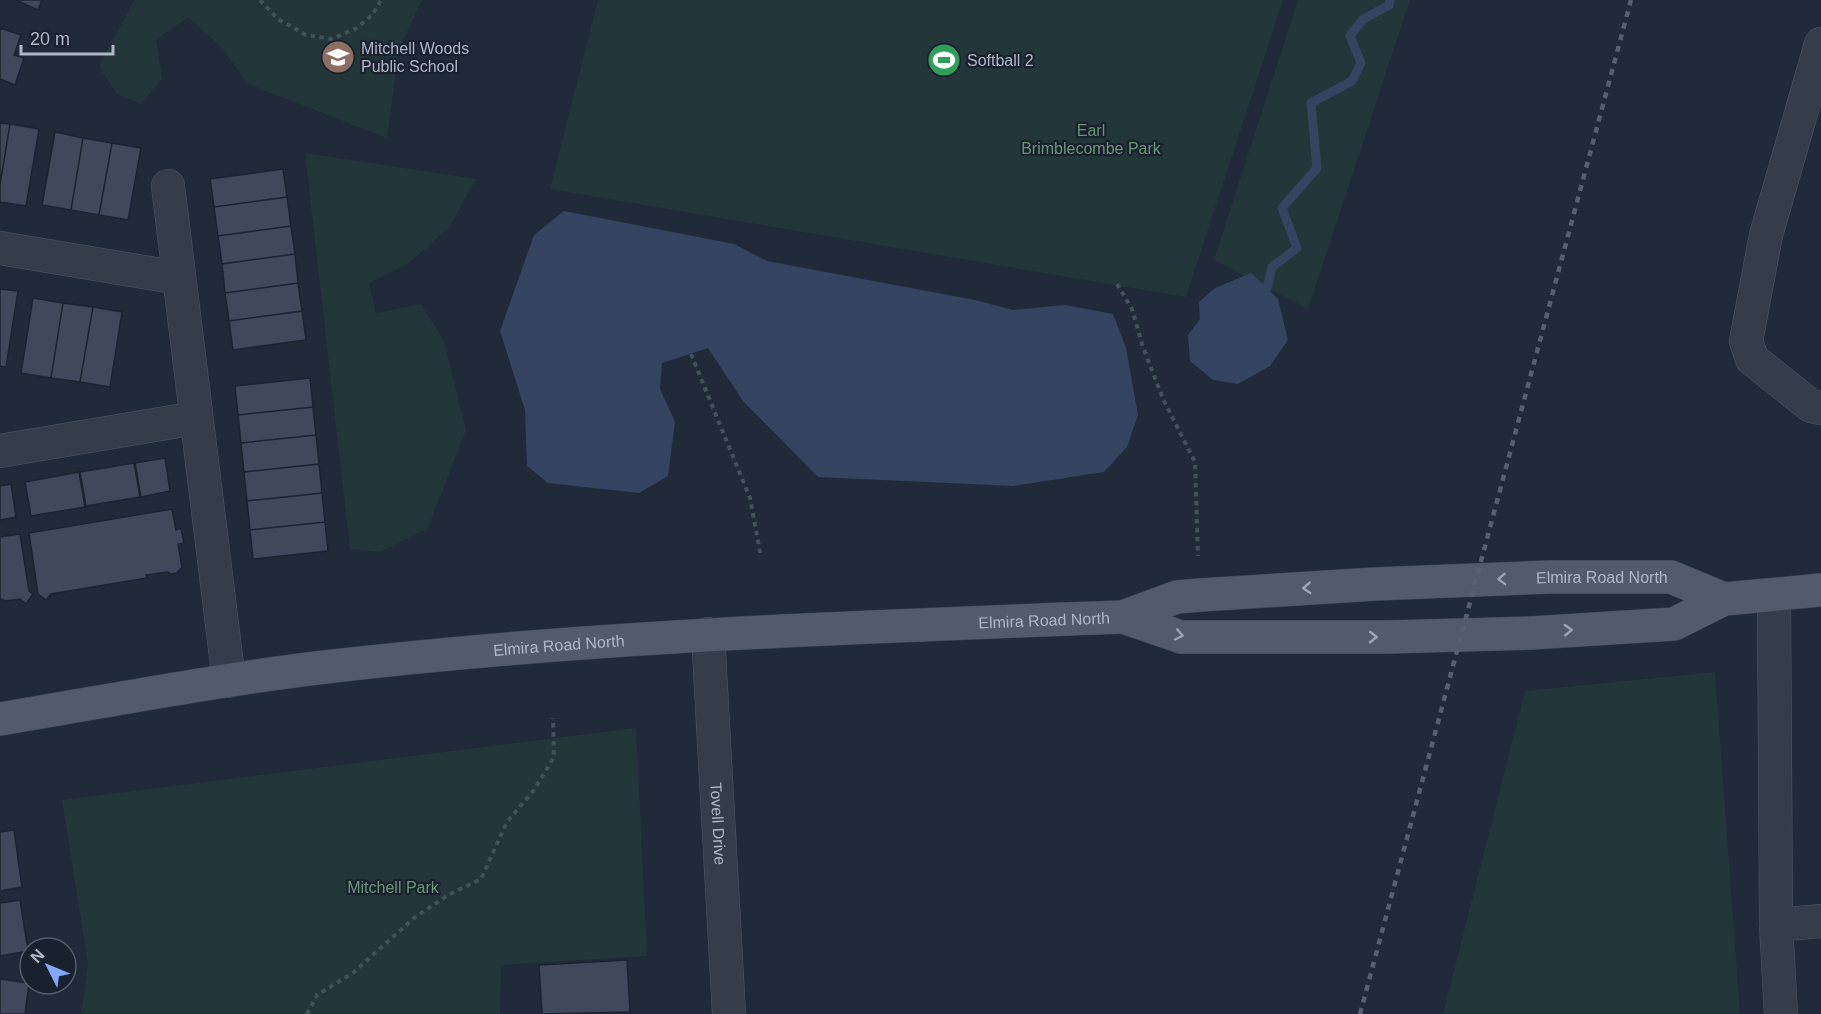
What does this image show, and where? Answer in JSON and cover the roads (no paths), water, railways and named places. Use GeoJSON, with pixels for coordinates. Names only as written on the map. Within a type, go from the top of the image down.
{"type":"FeatureCollection","features":[{"type":"Feature","properties":{"kind":"main road","name":"Elmira Road North"},"geometry":{"type":"LineString","coordinates":[[0,719],[323,667],[708,634],[1123,617],[1177,597],[1375,584],[1549,577],[1671,577],[1724,599]]}},
{"type":"Feature","properties":{"kind":"main road"},"geometry":{"type":"LineString","coordinates":[[1724,599],[1821,590]]}},
{"type":"Feature","properties":{"kind":"main road","name":"Elmira Road North"},"geometry":{"type":"LineString","coordinates":[[1123,617],[1181,637],[1387,637],[1674,624],[1724,599]]}},
{"type":"Feature","properties":{"kind":"street"},"geometry":{"type":"LineString","coordinates":[[1821,44],[1766,235],[1746,341],[1752,359],[1811,406],[1821,408]]}},
{"type":"Feature","properties":{"kind":"street"},"geometry":{"type":"LineString","coordinates":[[168,186],[229,681]]}},
{"type":"Feature","properties":{"kind":"street"},"geometry":{"type":"LineString","coordinates":[[0,248],[179,278]]}},
{"type":"Feature","properties":{"kind":"street"},"geometry":{"type":"LineString","coordinates":[[0,451],[196,418]]}},
{"type":"Feature","properties":{"kind":"street"},"geometry":{"type":"LineString","coordinates":[[1774,595],[1776,925],[1781,1014]]}},
{"type":"Feature","properties":{"kind":"street","name":"Tovell Drive"},"geometry":{"type":"LineString","coordinates":[[708,634],[729,1014]]}},
{"type":"Feature","properties":{"kind":"street"},"geometry":{"type":"LineString","coordinates":[[1776,925],[1821,921]]}},
{"type":"Feature","properties":{"kind":"water"},"geometry":{"type":"Polygon","coordinates":[[[564,211],[734,244],[767,261],[975,300],[1013,310],[1065,305],[1113,314],[1126,348],[1138,415],[1127,447],[1104,472],[1013,486],[818,477],[743,401],[708,348],[662,363],[660,389],[675,422],[668,476],[639,493],[548,483],[527,466],[525,410],[500,331],[534,235],[564,211]]]}},
{"type":"Feature","properties":{"kind":"water"},"geometry":{"type":"Polygon","coordinates":[[[1251,273],[1278,299],[1288,340],[1270,366],[1238,384],[1213,380],[1190,361],[1188,335],[1200,319],[1199,302],[1215,288],[1251,273]]]}},
{"type":"Feature","properties":{"kind":"waterway"},"geometry":{"type":"LineString","coordinates":[[1267,288],[1272,267],[1297,248],[1282,208],[1317,168],[1311,103],[1352,81],[1361,63],[1350,36],[1362,20],[1389,5],[1390,0]]}},
{"type":"Feature","properties":{"kind":"railway"},"geometry":{"type":"LineString","coordinates":[[1360,1014],[1631,0]]}},
{"type":"Feature","properties":{"kind":"place","name":"Mitchell Woods Public School"},"geometry":{"type":"Point","coordinates":[338,57]}},
{"type":"Feature","properties":{"kind":"place","name":"Softball 2"},"geometry":{"type":"Point","coordinates":[944,60]}},
{"type":"Feature","properties":{"kind":"park label","name":"Earl Brimblecombe Park"},"geometry":{"type":"Point","coordinates":[1091,139]}},
{"type":"Feature","properties":{"kind":"park label","name":"Mitchell Park"},"geometry":{"type":"Point","coordinates":[393,887]}}]}
